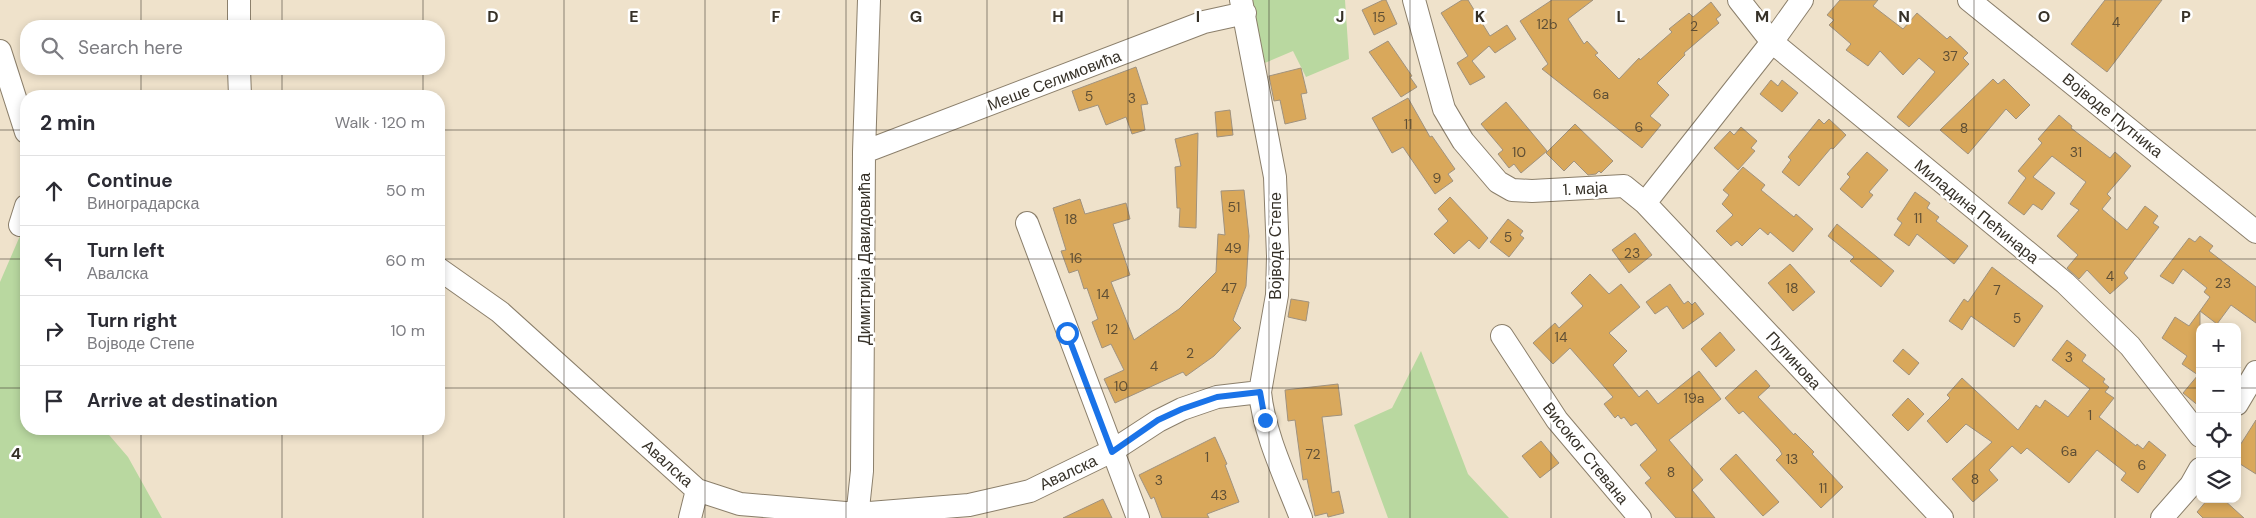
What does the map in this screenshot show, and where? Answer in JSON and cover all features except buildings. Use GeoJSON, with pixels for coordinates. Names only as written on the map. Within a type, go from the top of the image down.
{"type":"FeatureCollection","features":[{"type":"Feature","properties":{"kind":"street"},"geometry":{"type":"LineString","coordinates":[[239,0],[239,20]]}},
{"type":"Feature","properties":{"kind":"street","name":"Димитрија Давидовића"},"geometry":{"type":"LineString","coordinates":[[857,516],[862,470],[864,152],[869,0]]}},
{"type":"Feature","properties":{"kind":"street","name":"1. маја"},"geometry":{"type":"LineString","coordinates":[[1414,0],[1444,109],[1463,141],[1498,182],[1512,190],[1532,191],[1624,186],[1645,203]]}},
{"type":"Feature","properties":{"kind":"street","name":"Миладина Пећинара"},"geometry":{"type":"LineString","coordinates":[[1739,0],[1772,42],[2065,283],[2130,346],[2196,431]]}},
{"type":"Feature","properties":{"kind":"street"},"geometry":{"type":"LineString","coordinates":[[1645,203],[1772,42],[1802,0]]}},
{"type":"Feature","properties":{"kind":"street","name":"Војводе Путника"},"geometry":{"type":"LineString","coordinates":[[1968,0],[2256,232]]}},
{"type":"Feature","properties":{"kind":"street","name":"Меше Селимовића"},"geometry":{"type":"LineString","coordinates":[[864,152],[1243,6]]}},
{"type":"Feature","properties":{"kind":"street","name":"Војводе Степе"},"geometry":{"type":"LineString","coordinates":[[1243,6],[1276,187],[1277,295],[1260,392],[1265,420],[1301,518]]}},
{"type":"Feature","properties":{"kind":"street"},"geometry":{"type":"LineString","coordinates":[[0,51],[20,113]]}},
{"type":"Feature","properties":{"kind":"street"},"geometry":{"type":"LineString","coordinates":[[239,75],[240,90]]}},
{"type":"Feature","properties":{"kind":"street","name":"Пупинова"},"geometry":{"type":"LineString","coordinates":[[1645,203],[1942,518]]}},
{"type":"Feature","properties":{"kind":"street"},"geometry":{"type":"LineString","coordinates":[[1027,223],[1138,518]]}},
{"type":"Feature","properties":{"kind":"street","name":"Авалска"},"geometry":{"type":"LineString","coordinates":[[445,273],[500,312],[697,490],[740,504],[857,516],[969,505],[1030,490],[1112,452],[1158,420],[1182,409],[1217,397],[1260,392]]}},
{"type":"Feature","properties":{"kind":"street","name":"Високог Стевана"},"geometry":{"type":"LineString","coordinates":[[1502,336],[1557,420],[1640,518]]}},
{"type":"Feature","properties":{"kind":"street"},"geometry":{"type":"LineString","coordinates":[[2241,397],[2256,372]]}},
{"type":"Feature","properties":{"kind":"street"},"geometry":{"type":"LineString","coordinates":[[2162,518],[2196,475]]}},
{"type":"Feature","properties":{"kind":"street"},"geometry":{"type":"LineString","coordinates":[[690,518],[697,490]]}},
{"type":"Feature","properties":{"kind":"green space"},"geometry":{"type":"Polygon","coordinates":[[[1250,0],[1345,0],[1349,59],[1306,77],[1293,51],[1260,65],[1250,0]]]}},
{"type":"Feature","properties":{"kind":"green space"},"geometry":{"type":"Polygon","coordinates":[[[20,236],[20,435],[109,435],[128,457],[162,518],[0,518],[0,282],[20,236]]]}},
{"type":"Feature","properties":{"kind":"green space"},"geometry":{"type":"Polygon","coordinates":[[[1421,351],[1468,474],[1509,518],[1388,518],[1354,425],[1392,408],[1421,351]]]}},
{"type":"Feature","properties":{"kind":"route"},"geometry":{"type":"LineString","coordinates":[[1067,333],[1112,452],[1158,420],[1182,409],[1217,397],[1260,392],[1265,420]]}}]}
